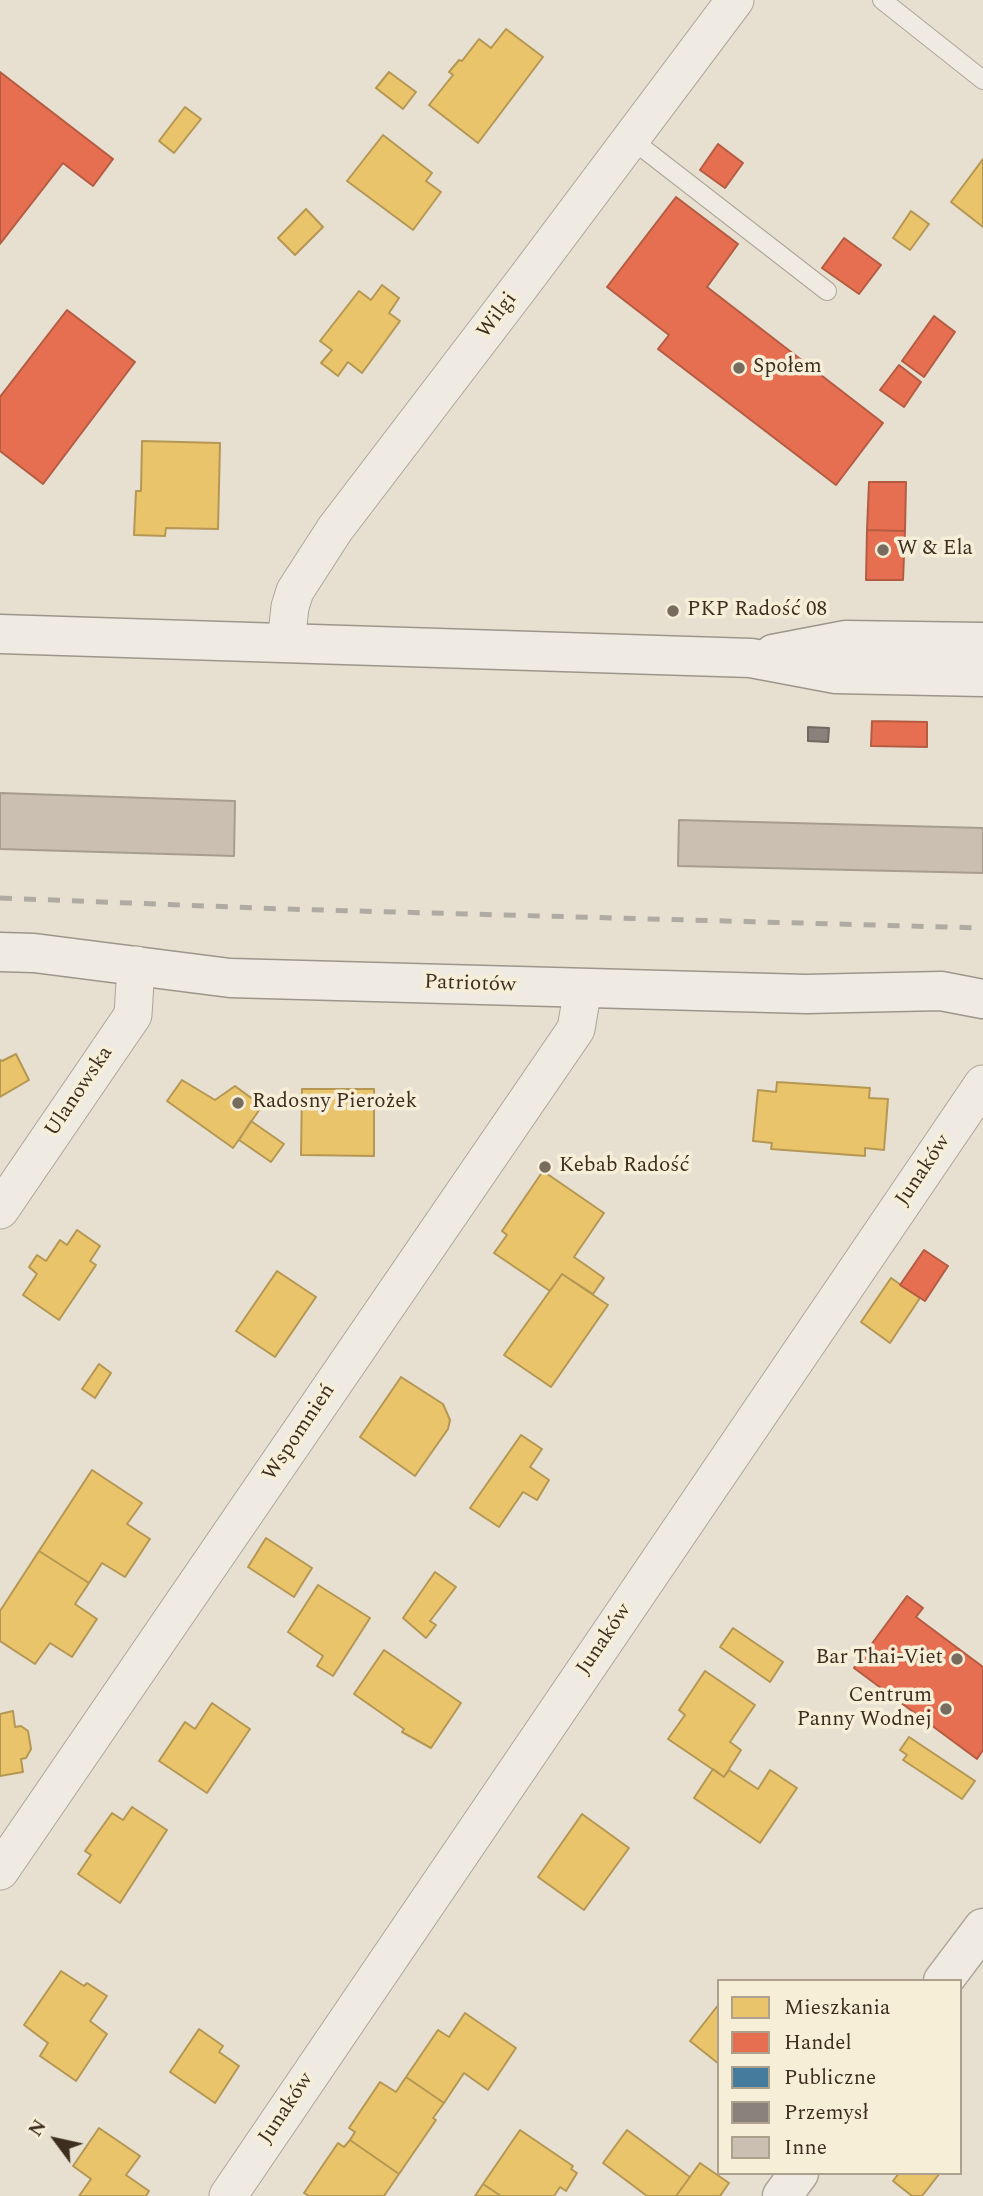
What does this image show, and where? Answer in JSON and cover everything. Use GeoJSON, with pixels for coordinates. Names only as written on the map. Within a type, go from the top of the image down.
{"type":"FeatureCollection","features":[{"type":"Feature","properties":{"kind":"main road"},"geometry":{"type":"LineString","coordinates":[[0,634],[751,658],[836,674],[983,677]]}},
{"type":"Feature","properties":{"kind":"main road"},"geometry":{"type":"LineString","coordinates":[[751,658],[846,640],[983,642]]}},
{"type":"Feature","properties":{"kind":"main road","name":"Patriotów"},"geometry":{"type":"LineString","coordinates":[[0,953],[34,953],[230,978],[806,994],[941,991],[983,999]]}},
{"type":"Feature","properties":{"kind":"main road","name":"Patriotów"},"geometry":{"type":"LineString","coordinates":[[941,991],[983,977]]}},
{"type":"Feature","properties":{"kind":"main road"},"geometry":{"type":"LineString","coordinates":[[945,1979],[983,1928]]}},
{"type":"Feature","properties":{"kind":"main road"},"geometry":{"type":"LineString","coordinates":[[782,2196],[798,2175]]}},
{"type":"Feature","properties":{"kind":"street","name":"Wilgi"},"geometry":{"type":"LineString","coordinates":[[286,643],[290,607],[295,591],[335,529],[735,0]]}},
{"type":"Feature","properties":{"kind":"street","name":"Ulanowska"},"geometry":{"type":"LineString","coordinates":[[0,1210],[133,1015],[136,965]]}},
{"type":"Feature","properties":{"kind":"street","name":"Wspomnień"},"geometry":{"type":"LineString","coordinates":[[0,1871],[576,1029],[583,988]]}},
{"type":"Feature","properties":{"kind":"street","name":"Junaków"},"geometry":{"type":"LineString","coordinates":[[228,2196],[983,1084]]}},
{"type":"Feature","properties":{"kind":"lane"},"geometry":{"type":"LineString","coordinates":[[882,0],[983,80]]}},
{"type":"Feature","properties":{"kind":"lane"},"geometry":{"type":"LineString","coordinates":[[631,139],[827,291]]}},
{"type":"Feature","properties":{"kind":"building: Mieszkania"},"geometry":{"type":"Polygon","coordinates":[[[506,29],[543,57],[478,143],[429,105],[453,75],[449,72],[459,60],[462,61],[479,39],[491,48],[506,29]]]}},
{"type":"Feature","properties":{"kind":"building: Mieszkania"},"geometry":{"type":"Polygon","coordinates":[[[389,72],[416,92],[403,109],[376,88],[389,72]]]}},
{"type":"Feature","properties":{"kind":"building: Mieszkania"},"geometry":{"type":"Polygon","coordinates":[[[185,107],[201,119],[174,153],[159,141],[185,107]]]}},
{"type":"Feature","properties":{"kind":"building: Mieszkania"},"geometry":{"type":"Polygon","coordinates":[[[383,135],[432,173],[426,181],[441,192],[413,230],[347,181],[383,135]]]}},
{"type":"Feature","properties":{"kind":"building: Mieszkania"},"geometry":{"type":"Polygon","coordinates":[[[983,159],[983,227],[951,202],[983,159]]]}},
{"type":"Feature","properties":{"kind":"building: Mieszkania"},"geometry":{"type":"Polygon","coordinates":[[[306,209],[323,227],[295,255],[278,238],[306,209]]]}},
{"type":"Feature","properties":{"kind":"building: Mieszkania"},"geometry":{"type":"Polygon","coordinates":[[[911,211],[929,224],[910,250],[893,238],[911,211]]]}},
{"type":"Feature","properties":{"kind":"building: Mieszkania"},"geometry":{"type":"Polygon","coordinates":[[[382,285],[399,298],[389,313],[400,321],[362,373],[348,362],[338,376],[321,363],[332,350],[320,341],[359,291],[371,300],[382,285]]]}},
{"type":"Feature","properties":{"kind":"building: Mieszkania"},"geometry":{"type":"Polygon","coordinates":[[[142,441],[220,443],[218,529],[166,528],[165,536],[134,535],[136,491],[141,491],[142,441]]]}},
{"type":"Feature","properties":{"kind":"building: Mieszkania"},"geometry":{"type":"Polygon","coordinates":[[[16,1054],[29,1080],[0,1097],[0,1060],[16,1054]]]}},
{"type":"Feature","properties":{"kind":"building: Mieszkania"},"geometry":{"type":"Polygon","coordinates":[[[182,1080],[215,1100],[235,1086],[262,1106],[233,1148],[167,1101],[182,1080]]]}},
{"type":"Feature","properties":{"kind":"building: Mieszkania"},"geometry":{"type":"Polygon","coordinates":[[[777,1082],[870,1088],[869,1098],[888,1099],[884,1150],[865,1148],[865,1156],[771,1149],[772,1143],[753,1141],[758,1090],[776,1092],[777,1082]]]}},
{"type":"Feature","properties":{"kind":"building: Mieszkania"},"geometry":{"type":"Polygon","coordinates":[[[302,1089],[374,1089],[374,1156],[301,1155],[302,1089]]]}},
{"type":"Feature","properties":{"kind":"building: Mieszkania"},"geometry":{"type":"Polygon","coordinates":[[[251,1121],[284,1144],[271,1162],[239,1140],[251,1121]]]}},
{"type":"Feature","properties":{"kind":"building: Mieszkania"},"geometry":{"type":"Polygon","coordinates":[[[543,1171],[604,1213],[574,1257],[604,1278],[593,1294],[562,1274],[550,1291],[494,1253],[507,1235],[502,1231],[543,1171]]]}},
{"type":"Feature","properties":{"kind":"building: Mieszkania"},"geometry":{"type":"Polygon","coordinates":[[[77,1230],[100,1246],[90,1261],[96,1265],[59,1320],[23,1295],[37,1274],[29,1267],[37,1255],[46,1261],[60,1240],[67,1245],[77,1230]]]}},
{"type":"Feature","properties":{"kind":"building: Mieszkania"},"geometry":{"type":"Polygon","coordinates":[[[277,1271],[316,1297],[275,1357],[236,1331],[277,1271]]]}},
{"type":"Feature","properties":{"kind":"building: Mieszkania"},"geometry":{"type":"Polygon","coordinates":[[[562,1274],[608,1305],[551,1387],[504,1355],[562,1274]]]}},
{"type":"Feature","properties":{"kind":"building: Mieszkania"},"geometry":{"type":"Polygon","coordinates":[[[891,1278],[920,1298],[890,1343],[861,1322],[891,1278]]]}},
{"type":"Feature","properties":{"kind":"building: Mieszkania"},"geometry":{"type":"Polygon","coordinates":[[[99,1364],[111,1373],[95,1398],[82,1389],[99,1364]]]}},
{"type":"Feature","properties":{"kind":"building: Mieszkania"},"geometry":{"type":"Polygon","coordinates":[[[401,1377],[443,1404],[450,1420],[448,1429],[415,1476],[360,1437],[401,1377]]]}},
{"type":"Feature","properties":{"kind":"building: Mieszkania"},"geometry":{"type":"Polygon","coordinates":[[[521,1435],[542,1449],[530,1467],[549,1480],[537,1500],[523,1492],[499,1527],[470,1508],[521,1435]]]}},
{"type":"Feature","properties":{"kind":"building: Mieszkania"},"geometry":{"type":"Polygon","coordinates":[[[92,1470],[142,1503],[127,1524],[150,1539],[125,1577],[102,1563],[89,1583],[39,1551],[92,1470]]]}},
{"type":"Feature","properties":{"kind":"building: Mieszkania"},"geometry":{"type":"Polygon","coordinates":[[[266,1538],[312,1568],[294,1597],[248,1567],[266,1538]]]}},
{"type":"Feature","properties":{"kind":"building: Mieszkania"},"geometry":{"type":"Polygon","coordinates":[[[39,1551],[89,1583],[75,1604],[97,1619],[72,1657],[50,1643],[35,1664],[0,1641],[0,1611],[39,1551]]]}},
{"type":"Feature","properties":{"kind":"building: Mieszkania"},"geometry":{"type":"Polygon","coordinates":[[[435,1572],[456,1587],[430,1621],[436,1625],[426,1638],[403,1618],[435,1572]]]}},
{"type":"Feature","properties":{"kind":"building: Mieszkania"},"geometry":{"type":"Polygon","coordinates":[[[318,1585],[370,1618],[333,1676],[317,1666],[323,1656],[288,1632],[318,1585]]]}},
{"type":"Feature","properties":{"kind":"building: Mieszkania"},"geometry":{"type":"Polygon","coordinates":[[[733,1628],[783,1662],[770,1682],[720,1647],[733,1628]]]}},
{"type":"Feature","properties":{"kind":"building: Mieszkania"},"geometry":{"type":"Polygon","coordinates":[[[384,1650],[461,1703],[431,1748],[402,1732],[404,1729],[354,1694],[384,1650]]]}},
{"type":"Feature","properties":{"kind":"building: Mieszkania"},"geometry":{"type":"Polygon","coordinates":[[[705,1671],[755,1705],[730,1742],[741,1750],[724,1777],[668,1739],[685,1715],[679,1710],[705,1671]]]}},
{"type":"Feature","properties":{"kind":"building: Mieszkania"},"geometry":{"type":"Polygon","coordinates":[[[212,1703],[250,1729],[207,1793],[159,1761],[185,1722],[195,1729],[212,1703]]]}},
{"type":"Feature","properties":{"kind":"building: Mieszkania"},"geometry":{"type":"Polygon","coordinates":[[[13,1711],[15,1727],[21,1726],[28,1731],[31,1749],[26,1758],[21,1759],[23,1772],[0,1776],[0,1714],[13,1711]]]}},
{"type":"Feature","properties":{"kind":"building: Mieszkania"},"geometry":{"type":"Polygon","coordinates":[[[909,1737],[975,1781],[962,1799],[903,1760],[907,1755],[900,1750],[909,1737]]]}},
{"type":"Feature","properties":{"kind":"building: Mieszkania"},"geometry":{"type":"Polygon","coordinates":[[[713,1769],[724,1777],[729,1770],[758,1789],[770,1770],[797,1788],[760,1843],[694,1798],[713,1769]]]}},
{"type":"Feature","properties":{"kind":"building: Mieszkania"},"geometry":{"type":"Polygon","coordinates":[[[132,1807],[167,1830],[120,1903],[78,1874],[91,1855],[85,1851],[112,1813],[123,1820],[132,1807]]]}},
{"type":"Feature","properties":{"kind":"building: Mieszkania"},"geometry":{"type":"Polygon","coordinates":[[[582,1814],[629,1848],[584,1910],[538,1877],[582,1814]]]}},
{"type":"Feature","properties":{"kind":"building: Mieszkania"},"geometry":{"type":"Polygon","coordinates":[[[61,1971],[84,1986],[87,1983],[107,1996],[90,2021],[107,2034],[76,2081],[40,2056],[48,2043],[24,2025],[61,1971]]]}},
{"type":"Feature","properties":{"kind":"building: Mieszkania"},"geometry":{"type":"Polygon","coordinates":[[[717,2007],[717,2062],[690,2041],[717,2007]]]}},
{"type":"Feature","properties":{"kind":"building: Mieszkania"},"geometry":{"type":"Polygon","coordinates":[[[465,2013],[516,2048],[488,2090],[464,2073],[444,2103],[406,2077],[438,2030],[449,2037],[465,2013]]]}},
{"type":"Feature","properties":{"kind":"building: Mieszkania"},"geometry":{"type":"Polygon","coordinates":[[[199,2029],[223,2046],[219,2052],[239,2066],[215,2103],[170,2072],[199,2029]]]}},
{"type":"Feature","properties":{"kind":"building: Mieszkania"},"geometry":{"type":"Polygon","coordinates":[[[406,2077],[444,2103],[433,2118],[436,2120],[399,2174],[350,2140],[355,2132],[349,2128],[380,2082],[396,2092],[406,2077]]]}},
{"type":"Feature","properties":{"kind":"building: Mieszkania"},"geometry":{"type":"Polygon","coordinates":[[[99,2128],[140,2156],[126,2175],[149,2191],[146,2196],[79,2196],[91,2179],[73,2166],[99,2128]]]}},
{"type":"Feature","properties":{"kind":"building: Mieszkania"},"geometry":{"type":"Polygon","coordinates":[[[520,2130],[573,2166],[571,2169],[577,2173],[566,2191],[560,2187],[554,2196],[501,2196],[483,2184],[520,2130]]]}},
{"type":"Feature","properties":{"kind":"building: Mieszkania"},"geometry":{"type":"Polygon","coordinates":[[[627,2130],[690,2177],[676,2196],[647,2196],[603,2163],[627,2130]]]}},
{"type":"Feature","properties":{"kind":"building: Mieszkania"},"geometry":{"type":"Polygon","coordinates":[[[350,2140],[399,2174],[384,2196],[309,2196],[304,2193],[338,2143],[344,2147],[350,2140]]]}},
{"type":"Feature","properties":{"kind":"building: Mieszkania"},"geometry":{"type":"Polygon","coordinates":[[[700,2163],[729,2183],[720,2196],[676,2196],[700,2163]]]}},
{"type":"Feature","properties":{"kind":"building: Mieszkania"},"geometry":{"type":"Polygon","coordinates":[[[898,2175],[938,2175],[922,2196],[912,2196],[893,2181],[898,2175]]]}},
{"type":"Feature","properties":{"kind":"building: Mieszkania"},"geometry":{"type":"Polygon","coordinates":[[[483,2184],[501,2196],[475,2196],[483,2184]]]}},
{"type":"Feature","properties":{"kind":"building: Handel"},"geometry":{"type":"Polygon","coordinates":[[[0,72],[113,159],[93,186],[63,163],[0,244],[0,72]]]}},
{"type":"Feature","properties":{"kind":"building: Handel"},"geometry":{"type":"Polygon","coordinates":[[[718,144],[743,163],[725,188],[700,170],[718,144]]]}},
{"type":"Feature","properties":{"kind":"building: Handel"},"geometry":{"type":"Polygon","coordinates":[[[676,197],[738,244],[707,287],[883,423],[836,485],[658,349],[669,335],[607,287],[676,197]]]}},
{"type":"Feature","properties":{"kind":"building: Handel"},"geometry":{"type":"Polygon","coordinates":[[[844,238],[881,265],[859,294],[822,268],[844,238]]]}},
{"type":"Feature","properties":{"kind":"building: Handel"},"geometry":{"type":"Polygon","coordinates":[[[67,310],[135,362],[43,484],[0,451],[0,397],[67,310]]]}},
{"type":"Feature","properties":{"kind":"building: Handel"},"geometry":{"type":"Polygon","coordinates":[[[934,316],[955,332],[924,377],[902,361],[934,316]]]}},
{"type":"Feature","properties":{"kind":"building: Handel"},"geometry":{"type":"Polygon","coordinates":[[[899,365],[921,382],[904,407],[880,390],[899,365]]]}},
{"type":"Feature","properties":{"kind":"building: Handel"},"geometry":{"type":"Polygon","coordinates":[[[869,482],[906,482],[905,531],[867,530],[869,482]]]}},
{"type":"Feature","properties":{"kind":"building: Handel"},"geometry":{"type":"Polygon","coordinates":[[[867,530],[905,531],[903,580],[866,580],[867,530]]]}},
{"type":"Feature","properties":{"kind":"building: Handel"},"geometry":{"type":"Polygon","coordinates":[[[872,721],[927,722],[927,747],[871,746],[872,721]]]}},
{"type":"Feature","properties":{"kind":"building: Handel"},"geometry":{"type":"Polygon","coordinates":[[[924,1250],[948,1266],[925,1301],[900,1285],[924,1250]]]}},
{"type":"Feature","properties":{"kind":"building: Handel","name":"Centrum Panny Wodnej"},"geometry":{"type":"Polygon","coordinates":[[[907,1596],[923,1608],[916,1617],[983,1667],[983,1750],[977,1759],[854,1668],[907,1596]]]}},
{"type":"Feature","properties":{"kind":"building: Publiczne"},"geometry":{"type":"Polygon","coordinates":[[[24,812],[116,814],[116,835],[24,833],[24,812]]]}},
{"type":"Feature","properties":{"kind":"building: Publiczne"},"geometry":{"type":"Polygon","coordinates":[[[25,812],[113,814],[117,817],[116,834],[25,834],[21,831],[22,815],[25,812]]]}},
{"type":"Feature","properties":{"kind":"building: Przemysł"},"geometry":{"type":"Polygon","coordinates":[[[808,727],[829,728],[828,742],[808,741],[808,727]]]}},
{"type":"Feature","properties":{"kind":"building: Inne"},"geometry":{"type":"Polygon","coordinates":[[[0,793],[235,801],[234,856],[0,849],[0,793]]]}},
{"type":"Feature","properties":{"kind":"building: Inne"},"geometry":{"type":"Polygon","coordinates":[[[679,820],[983,828],[983,873],[678,866],[679,820]]]}},
{"type":"Feature","properties":{"kind":"railway"},"geometry":{"type":"LineString","coordinates":[[0,898],[284,909],[983,928]]}},
{"type":"Feature","properties":{"kind":"place","name":"Społem"},"geometry":{"type":"Point","coordinates":[739,368]}},
{"type":"Feature","properties":{"kind":"place","name":"W & Ela"},"geometry":{"type":"Point","coordinates":[883,550]}},
{"type":"Feature","properties":{"kind":"place","name":"PKP Radość 08"},"geometry":{"type":"Point","coordinates":[673,611]}},
{"type":"Feature","properties":{"kind":"place","name":"Radosny Pierożek"},"geometry":{"type":"Point","coordinates":[238,1103]}},
{"type":"Feature","properties":{"kind":"place","name":"Kebab Radość"},"geometry":{"type":"Point","coordinates":[545,1167]}},
{"type":"Feature","properties":{"kind":"place","name":"Bar Thai-Viet"},"geometry":{"type":"Point","coordinates":[957,1659]}},
{"type":"Feature","properties":{"kind":"place","name":"Centrum Panny Wodnej"},"geometry":{"type":"Point","coordinates":[946,1709]}}]}
